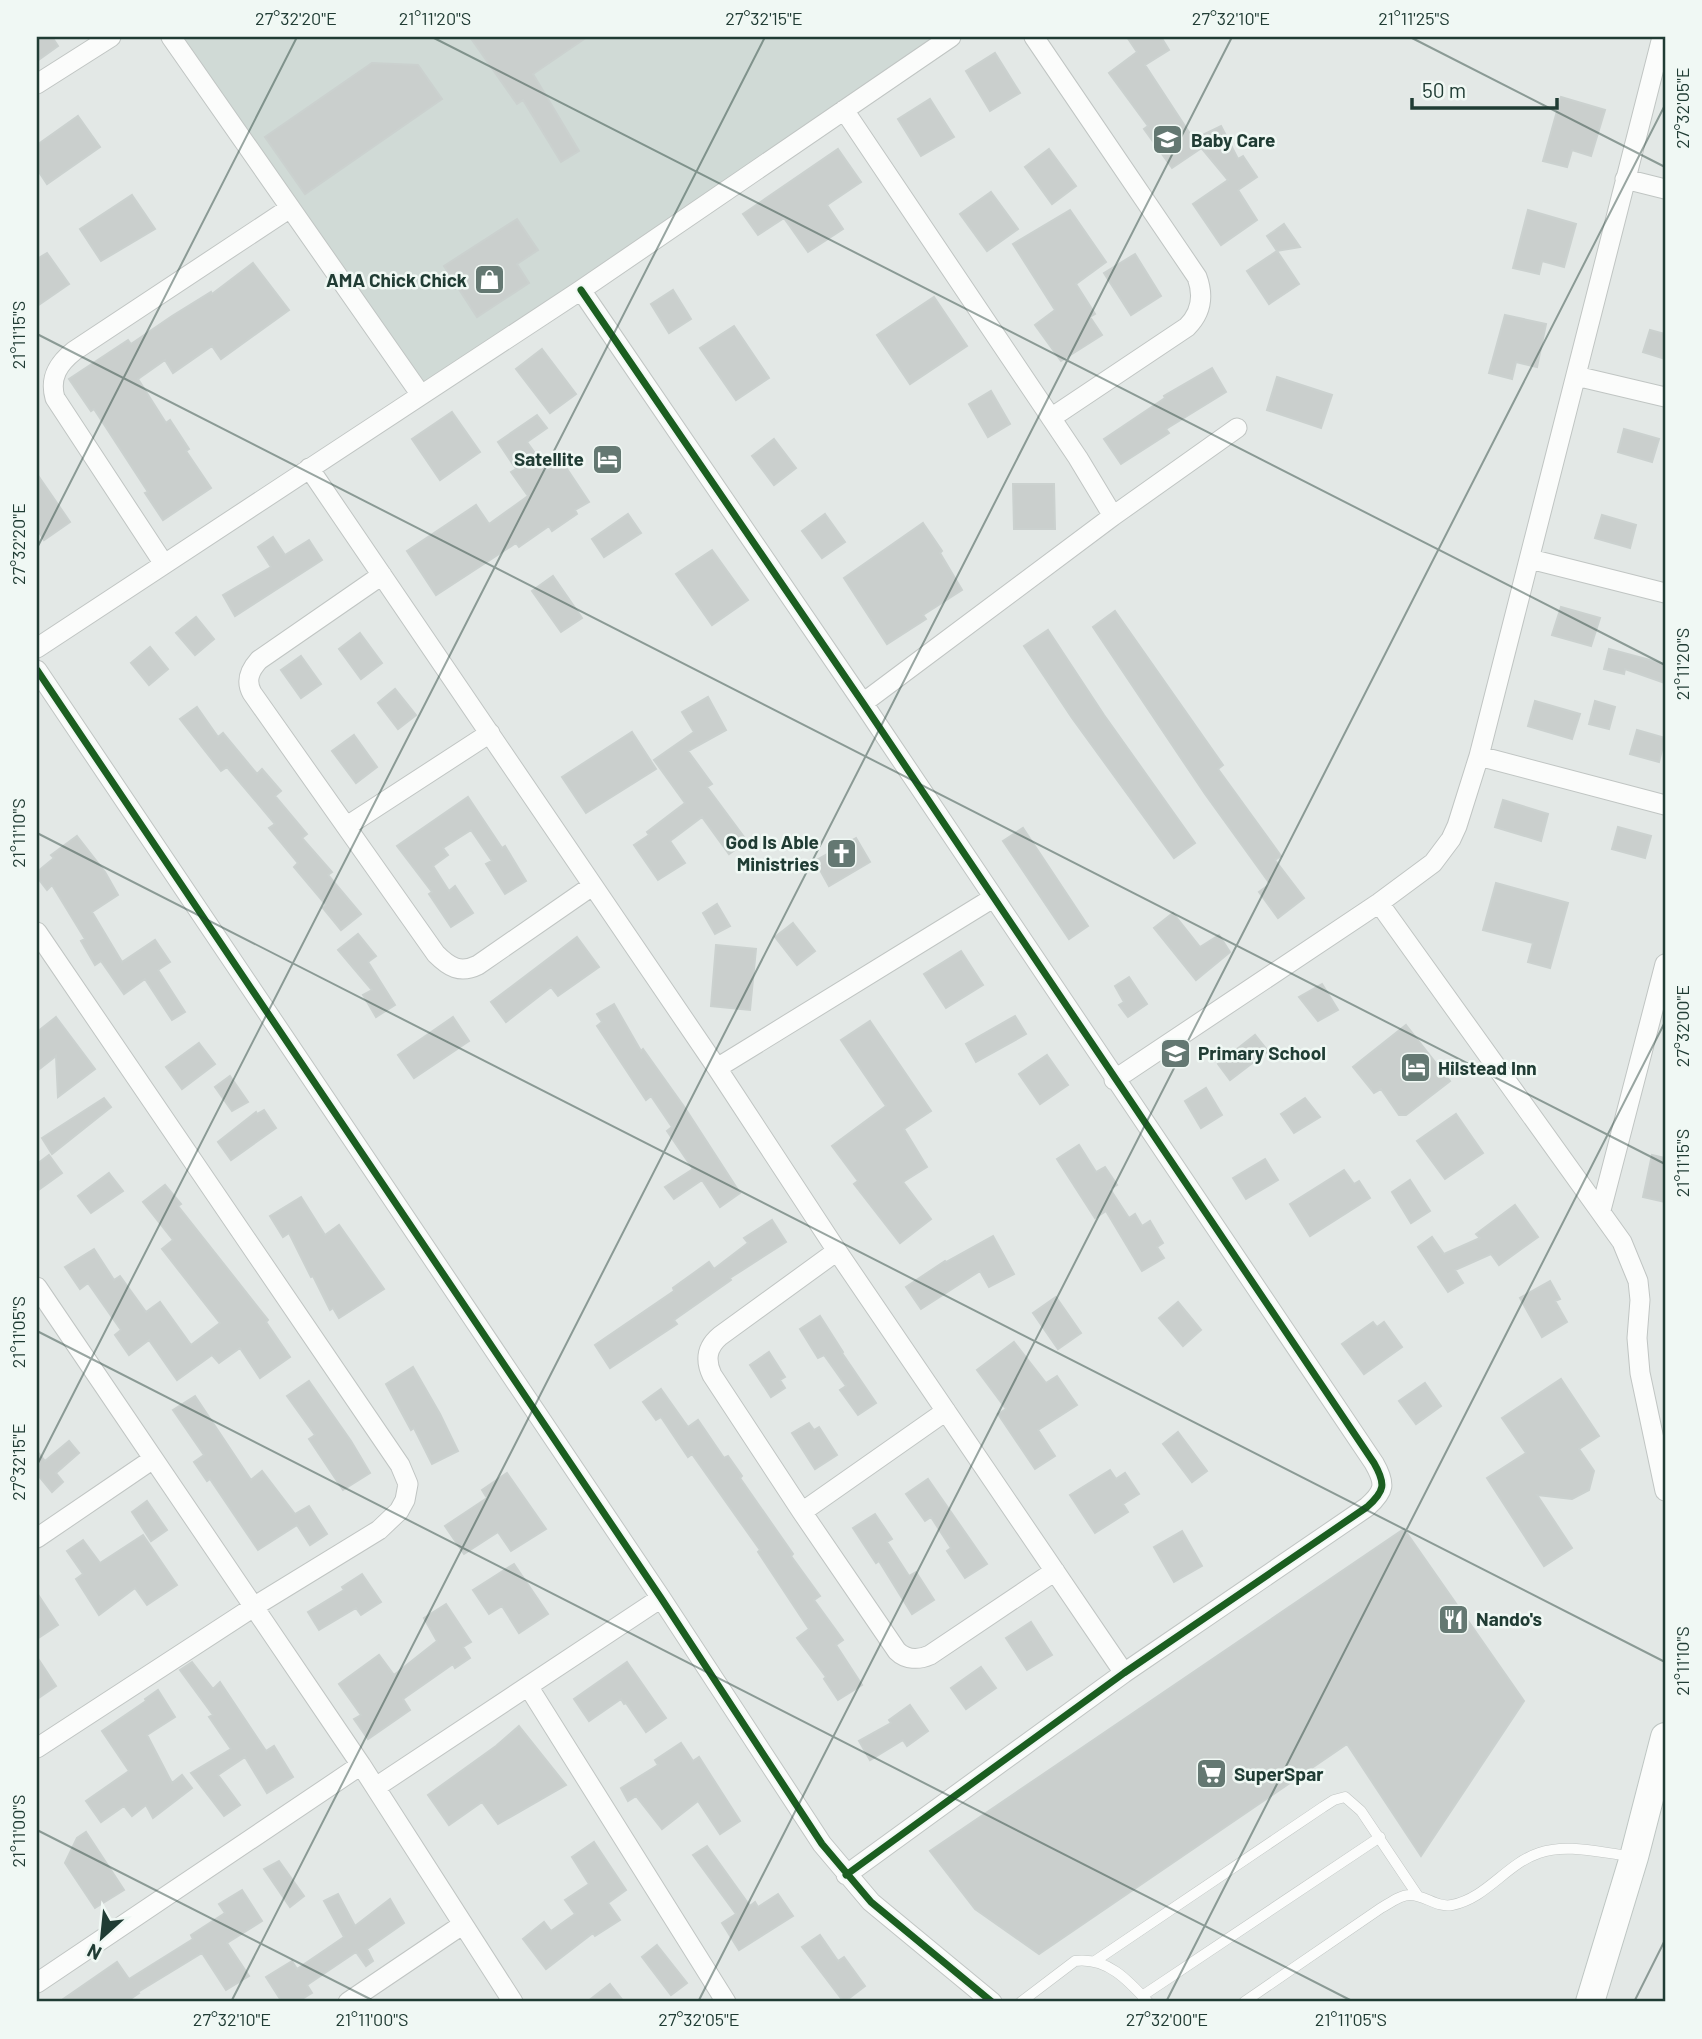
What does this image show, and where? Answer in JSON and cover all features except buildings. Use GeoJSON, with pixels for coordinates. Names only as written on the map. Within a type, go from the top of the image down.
{"type":"FeatureCollection","features":[{"type":"Feature","properties":{"kind":"street"},"geometry":{"type":"LineString","coordinates":[[37,84],[111,37]]}},
{"type":"Feature","properties":{"kind":"street"},"geometry":{"type":"LineString","coordinates":[[171,37],[421,395]]}},
{"type":"Feature","properties":{"kind":"street"},"geometry":{"type":"LineString","coordinates":[[1034,37],[1197,277],[1202,292],[1196,316],[1187,327],[1051,418]]}},
{"type":"Feature","properties":{"kind":"street"},"geometry":{"type":"LineString","coordinates":[[1114,1080],[1378,904],[1433,863],[1457,826],[1479,757],[1662,37]]}},
{"type":"Feature","properties":{"kind":"street"},"geometry":{"type":"LineString","coordinates":[[37,648],[581,290],[948,38]]}},
{"type":"Feature","properties":{"kind":"street"},"geometry":{"type":"LineString","coordinates":[[844,110],[1051,418],[1113,516]]}},
{"type":"Feature","properties":{"kind":"street"},"geometry":{"type":"LineString","coordinates":[[1625,179],[1665,189]]}},
{"type":"Feature","properties":{"kind":"street"},"geometry":{"type":"LineString","coordinates":[[164,564],[60,406],[53,390],[55,375],[61,363],[74,351],[290,208]]}},
{"type":"Feature","properties":{"kind":"street"},"geometry":{"type":"LineString","coordinates":[[581,290],[863,703],[1374,1463],[1383,1483],[1381,1492],[1367,1507],[1124,1673],[846,1875]]}},
{"type":"Feature","properties":{"kind":"street"},"geometry":{"type":"LineString","coordinates":[[1576,376],[1665,397]]}},
{"type":"Feature","properties":{"kind":"street"},"geometry":{"type":"LineString","coordinates":[[863,703],[1113,516],[1237,428]]}},
{"type":"Feature","properties":{"kind":"street"},"geometry":{"type":"LineString","coordinates":[[309,468],[1124,1673]]}},
{"type":"Feature","properties":{"kind":"street"},"geometry":{"type":"LineString","coordinates":[[1530,559],[1665,593]]}},
{"type":"Feature","properties":{"kind":"street"},"geometry":{"type":"LineString","coordinates":[[382,575],[259,660],[248,678],[252,693],[444,962],[457,969],[478,965],[592,886]]}},
{"type":"Feature","properties":{"kind":"street"},"geometry":{"type":"LineString","coordinates":[[37,670],[661,1598],[822,1844],[871,1902],[992,2002]]}},
{"type":"Feature","properties":{"kind":"street"},"geometry":{"type":"LineString","coordinates":[[347,826],[489,733]]}},
{"type":"Feature","properties":{"kind":"street"},"geometry":{"type":"LineString","coordinates":[[1479,757],[1665,805]]}},
{"type":"Feature","properties":{"kind":"street"},"geometry":{"type":"LineString","coordinates":[[717,1068],[993,898]]}},
{"type":"Feature","properties":{"kind":"street"},"geometry":{"type":"LineString","coordinates":[[1378,904],[1622,1242],[1638,1281],[1640,1300],[1637,1338],[1640,1373],[1665,1491]]}},
{"type":"Feature","properties":{"kind":"street"},"geometry":{"type":"LineString","coordinates":[[37,932],[404,1473],[408,1483],[405,1500],[379,1530],[255,1606],[37,1748]]}},
{"type":"Feature","properties":{"kind":"street"},"geometry":{"type":"LineString","coordinates":[[1601,1210],[1665,964]]}},
{"type":"Feature","properties":{"kind":"street"},"geometry":{"type":"LineString","coordinates":[[837,1251],[720,1336],[712,1344],[708,1356],[712,1375],[802,1512],[897,1651],[911,1658],[930,1655],[1055,1571]]}},
{"type":"Feature","properties":{"kind":"street"},"geometry":{"type":"LineString","coordinates":[[37,1287],[376,1787],[513,2002]]}},
{"type":"Feature","properties":{"kind":"street"},"geometry":{"type":"LineString","coordinates":[[802,1512],[946,1410]]}},
{"type":"Feature","properties":{"kind":"street"},"geometry":{"type":"LineString","coordinates":[[37,1538],[153,1459]]}},
{"type":"Feature","properties":{"kind":"street"},"geometry":{"type":"LineString","coordinates":[[376,1787],[661,1598]]}},
{"type":"Feature","properties":{"kind":"street"},"geometry":{"type":"LineString","coordinates":[[528,1686],[726,2002]]}},
{"type":"Feature","properties":{"kind":"street"},"geometry":{"type":"LineString","coordinates":[[1590,2002],[1634,1857],[1665,1737]]}},
{"type":"Feature","properties":{"kind":"street"},"geometry":{"type":"LineString","coordinates":[[37,1983],[361,1765]]}},
{"type":"Feature","properties":{"kind":"street"},"geometry":{"type":"LineString","coordinates":[[348,2002],[462,1925]]}},
{"type":"Feature","properties":{"kind":"lane"},"geometry":{"type":"LineString","coordinates":[[1095,1961],[1334,1800],[1345,1797],[1353,1802],[1380,1837],[1418,1896]]}},
{"type":"Feature","properties":{"kind":"lane"},"geometry":{"type":"LineString","coordinates":[[1021,2002],[1075,1961],[1095,1961],[1111,1967],[1145,1999],[1380,1837]]}},
{"type":"Feature","properties":{"kind":"lane"},"geometry":{"type":"LineString","coordinates":[[1244,2002],[1381,1908],[1409,1895],[1448,1906],[1474,1899],[1503,1875],[1537,1853],[1550,1850],[1562,1848],[1634,1857]]}},
{"type":"Feature","properties":{"kind":"shaded area"},"geometry":{"type":"Polygon","coordinates":[[[171,37],[945,37],[421,395],[171,37]]]}},
{"type":"Feature","properties":{"kind":"cycle path"},"geometry":{"type":"LineString","coordinates":[[581,290],[863,703],[1374,1463],[1382,1482],[1380,1492],[1367,1507],[1124,1673],[846,1875]]}},
{"type":"Feature","properties":{"kind":"cycle path"},"geometry":{"type":"LineString","coordinates":[[37,670],[661,1598],[822,1844],[871,1902],[992,2002]]}},
{"type":"Feature","properties":{"kind":"place","name":"Baby Care"},"geometry":{"type":"Point","coordinates":[1168,140]}},
{"type":"Feature","properties":{"kind":"place","name":"AMA Chick Chick"},"geometry":{"type":"Point","coordinates":[490,280]}},
{"type":"Feature","properties":{"kind":"place","name":"Satellite"},"geometry":{"type":"Point","coordinates":[607,459]}},
{"type":"Feature","properties":{"kind":"place","name":"God Is Able Ministries"},"geometry":{"type":"Point","coordinates":[842,853]}},
{"type":"Feature","properties":{"kind":"place","name":"Primary School"},"geometry":{"type":"Point","coordinates":[1175,1053]}},
{"type":"Feature","properties":{"kind":"place","name":"Hilstead Inn"},"geometry":{"type":"Point","coordinates":[1415,1068]}},
{"type":"Feature","properties":{"kind":"place","name":"Nando's"},"geometry":{"type":"Point","coordinates":[1453,1619]}},
{"type":"Feature","properties":{"kind":"place","name":"SuperSpar"},"geometry":{"type":"Point","coordinates":[1211,1774]}}]}
